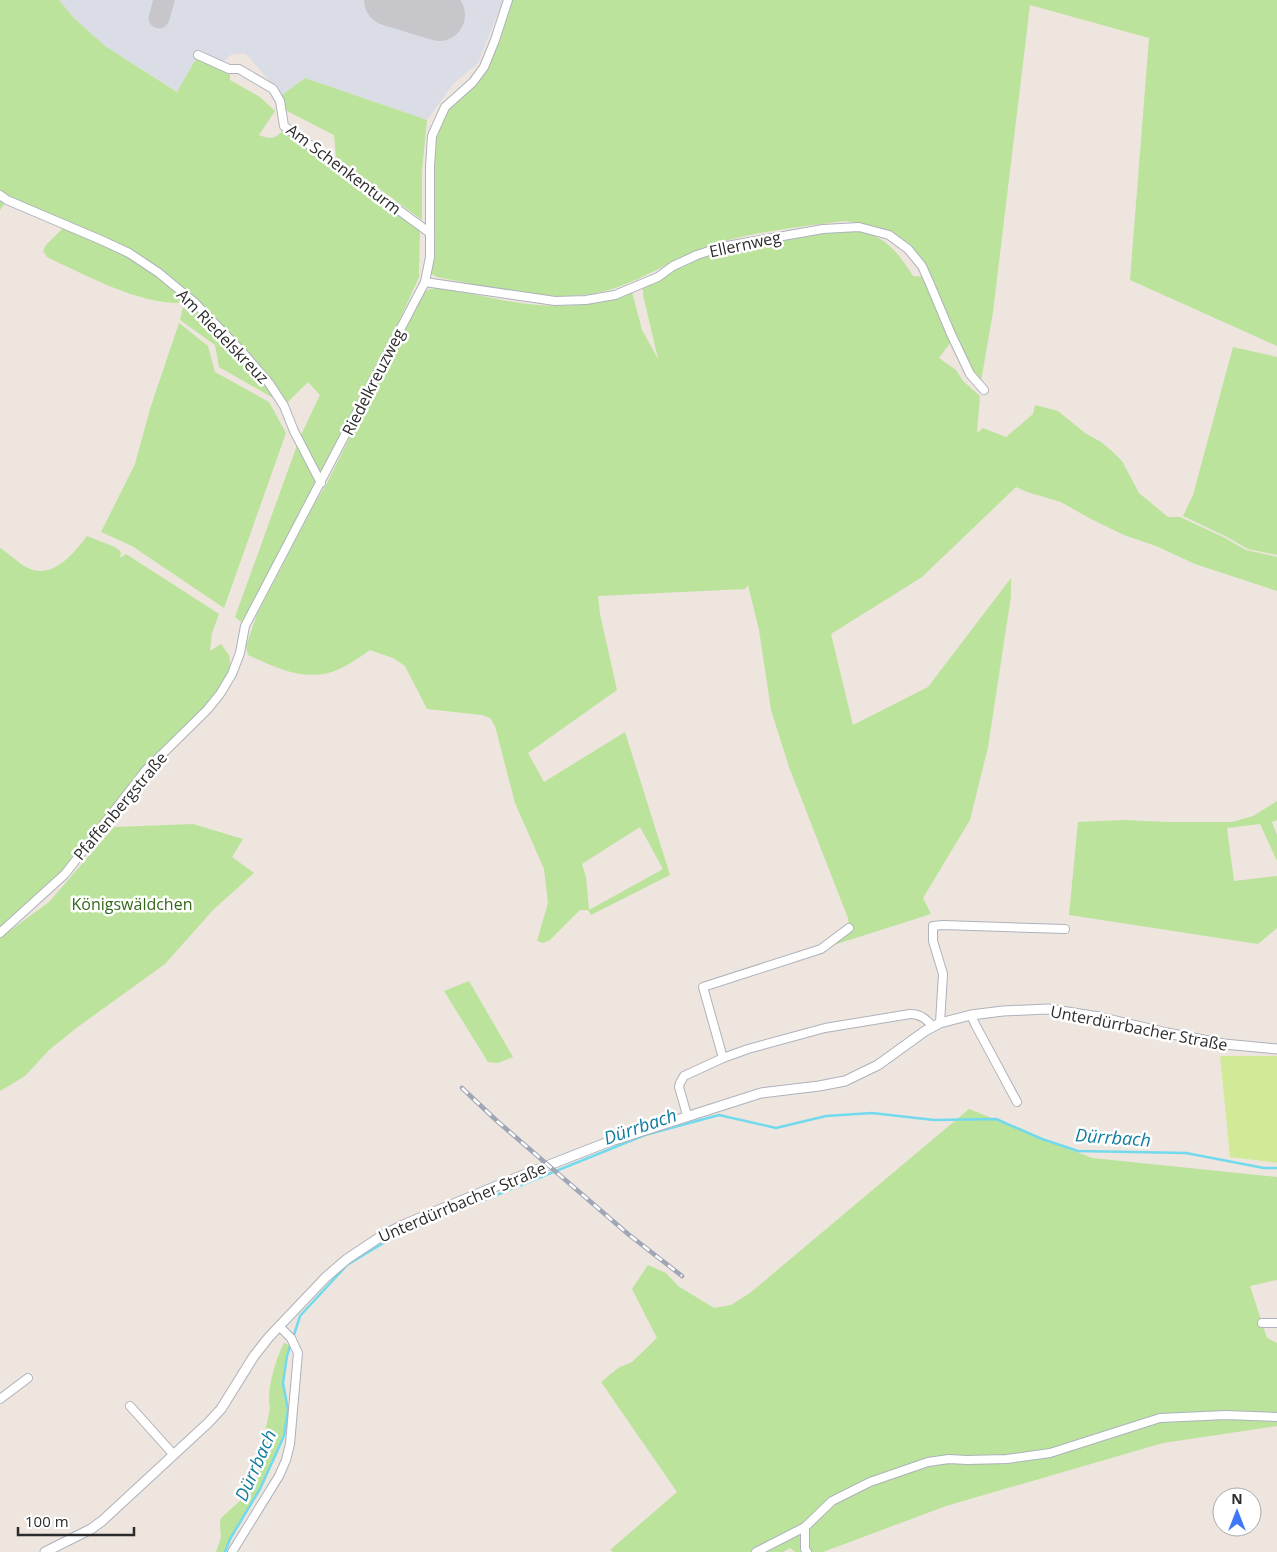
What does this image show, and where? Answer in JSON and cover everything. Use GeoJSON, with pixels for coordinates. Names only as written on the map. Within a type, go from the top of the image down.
{"type":"FeatureCollection","features":[{"type":"Feature","properties":{"kind":"street"},"geometry":{"type":"LineString","coordinates":[[430,233],[432,136],[445,107],[473,82],[484,67],[508,0]]}},
{"type":"Feature","properties":{"kind":"street","name":"Am Schenkenturm"},"geometry":{"type":"LineString","coordinates":[[198,55],[229,69],[239,69],[273,89],[280,101],[284,126],[430,233]]}},
{"type":"Feature","properties":{"kind":"street","name":"Am Riedelskreuz"},"geometry":{"type":"LineString","coordinates":[[0,195],[7,200],[129,253],[159,273],[194,302],[269,383],[284,406],[294,431],[321,483]]}},
{"type":"Feature","properties":{"kind":"street","name":"Ellernweg"},"geometry":{"type":"LineString","coordinates":[[425,282],[555,301],[586,300],[615,295],[658,277],[673,266],[697,255],[721,247],[824,229],[859,227],[889,235],[908,249],[922,266],[970,374],[984,390]]}},
{"type":"Feature","properties":{"kind":"street","name":"Riedelkreuzweg"},"geometry":{"type":"LineString","coordinates":[[321,483],[425,282],[430,257],[430,233]]}},
{"type":"Feature","properties":{"kind":"street","name":"Pfaffenbergstraße"},"geometry":{"type":"LineString","coordinates":[[0,933],[65,874],[146,770],[207,710],[220,694],[232,674],[240,653],[246,626],[321,483]]}},
{"type":"Feature","properties":{"kind":"street"},"geometry":{"type":"LineString","coordinates":[[687,1115],[679,1087],[681,1079],[723,1058],[748,1049],[825,1028],[910,1014],[918,1014],[937,1025],[943,974],[932,941],[933,926],[1065,928]]}},
{"type":"Feature","properties":{"kind":"street"},"geometry":{"type":"LineString","coordinates":[[723,1058],[703,987],[821,949],[849,928]]}},
{"type":"Feature","properties":{"kind":"street","name":"Unterdürrbacher Straße"},"geometry":{"type":"LineString","coordinates":[[45,1552],[60,1546],[97,1525],[174,1455],[221,1409],[254,1356],[279,1326],[333,1271],[363,1247],[403,1225],[599,1145],[687,1115],[761,1093],[845,1081],[878,1065],[937,1025],[971,1015],[1033,1010],[1067,1012],[1107,1018],[1224,1044],[1277,1049]]}},
{"type":"Feature","properties":{"kind":"street"},"geometry":{"type":"LineString","coordinates":[[971,1015],[974,1024],[1017,1102]]}},
{"type":"Feature","properties":{"kind":"street"},"geometry":{"type":"LineString","coordinates":[[1262,1322],[1277,1323]]}},
{"type":"Feature","properties":{"kind":"street"},"geometry":{"type":"LineString","coordinates":[[232,1552],[270,1493],[286,1460],[290,1444],[298,1353],[293,1342],[279,1326]]}},
{"type":"Feature","properties":{"kind":"street"},"geometry":{"type":"LineString","coordinates":[[0,1399],[28,1378]]}},
{"type":"Feature","properties":{"kind":"street"},"geometry":{"type":"LineString","coordinates":[[130,1406],[174,1455]]}},
{"type":"Feature","properties":{"kind":"street"},"geometry":{"type":"LineString","coordinates":[[756,1552],[805,1527],[832,1501],[870,1482],[928,1462],[948,1459],[1007,1459],[1050,1453],[1160,1418],[1226,1415],[1277,1417]]}},
{"type":"Feature","properties":{"kind":"street"},"geometry":{"type":"LineString","coordinates":[[805,1527],[805,1549],[807,1552]]}},
{"type":"Feature","properties":{"kind":"shaded area"},"geometry":{"type":"Polygon","coordinates":[[[59,0],[503,0],[478,63],[453,84],[427,120],[305,78],[282,95],[246,54],[232,54],[223,62],[200,51],[178,92],[105,46],[74,18],[59,0]]]}},
{"type":"Feature","properties":{"kind":"green space"},"geometry":{"type":"Polygon","coordinates":[[[0,0],[59,0],[74,18],[105,46],[177,92],[197,57],[230,74],[230,80],[260,97],[275,111],[259,135],[272,138],[282,131],[420,227],[419,277],[400,319],[241,622],[235,617],[300,437],[320,395],[308,382],[284,406],[285,418],[275,399],[219,367],[215,345],[180,320],[183,307],[190,306],[193,303],[174,303],[136,296],[100,282],[47,257],[43,251],[46,245],[65,226],[7,200],[0,210],[0,0]]]}},
{"type":"Feature","properties":{"kind":"green space"},"geometry":{"type":"Polygon","coordinates":[[[508,0],[1277,0],[1277,346],[1130,280],[1149,38],[1030,5],[993,312],[980,387],[962,367],[950,343],[939,358],[956,370],[963,381],[980,396],[977,433],[983,428],[1006,437],[1033,414],[1035,405],[1058,411],[1085,433],[1101,442],[1113,452],[1122,461],[1139,493],[1168,517],[1180,517],[1246,550],[1277,557],[1277,591],[1195,564],[1156,546],[1124,535],[1061,502],[1016,487],[922,577],[831,634],[853,725],[928,687],[1011,578],[1011,596],[988,747],[970,820],[923,898],[931,914],[821,949],[849,928],[848,918],[789,767],[771,710],[759,630],[748,585],[745,589],[598,596],[600,614],[617,690],[528,753],[544,782],[625,732],[670,875],[591,915],[588,910],[580,910],[550,940],[543,943],[537,941],[548,903],[544,869],[515,803],[495,726],[490,718],[482,715],[427,709],[405,666],[393,658],[370,650],[337,670],[314,675],[291,672],[248,655],[246,646],[257,614],[327,483],[422,293],[430,289],[439,288],[513,302],[557,306],[595,302],[632,292],[642,330],[658,359],[643,288],[646,284],[712,254],[783,238],[833,231],[853,231],[867,233],[882,240],[899,256],[913,276],[924,277],[909,255],[892,238],[871,227],[845,221],[773,231],[720,242],[688,254],[645,276],[615,288],[583,295],[546,296],[528,294],[437,277],[430,273],[436,131],[445,107],[484,67],[508,0]],[[640,827],[582,864],[586,877],[589,910],[663,869],[640,827]]]}},
{"type":"Feature","properties":{"kind":"green space"},"geometry":{"type":"Polygon","coordinates":[[[305,78],[427,120],[422,171],[422,220],[336,157],[334,135],[285,110],[282,95],[305,78]]]}},
{"type":"Feature","properties":{"kind":"green space"},"geometry":{"type":"Polygon","coordinates":[[[179,323],[208,346],[215,372],[269,402],[286,433],[224,608],[132,546],[101,532],[135,464],[150,409],[179,323]]]}},
{"type":"Feature","properties":{"kind":"green space"},"geometry":{"type":"Polygon","coordinates":[[[1233,347],[1277,357],[1277,555],[1248,549],[1183,516],[1193,495],[1233,347]]]}},
{"type":"Feature","properties":{"kind":"green space"},"geometry":{"type":"Polygon","coordinates":[[[87,536],[115,547],[121,552],[120,558],[126,554],[219,614],[212,633],[210,651],[221,644],[229,655],[232,674],[220,694],[146,770],[65,874],[0,933],[0,548],[26,567],[45,571],[61,564],[87,536]]]}},
{"type":"Feature","properties":{"kind":"green space"},"geometry":{"type":"Polygon","coordinates":[[[1277,801],[1277,820],[1272,822],[1277,835],[1277,861],[1260,824],[1227,828],[1234,881],[1277,876],[1277,928],[1258,944],[1069,915],[1078,822],[1124,820],[1232,822],[1253,816],[1277,801]]]}},
{"type":"Feature","properties":{"kind":"green space","name":"Königswäldchen"},"geometry":{"type":"Polygon","coordinates":[[[193,824],[243,839],[232,857],[254,873],[213,910],[165,964],[49,1050],[25,1076],[0,1091],[0,938],[49,902],[114,827],[193,824]]]}},
{"type":"Feature","properties":{"kind":"green space"},"geometry":{"type":"Polygon","coordinates":[[[469,981],[513,1057],[498,1063],[488,1062],[444,991],[469,981]]]}},
{"type":"Feature","properties":{"kind":"green space"},"geometry":{"type":"Polygon","coordinates":[[[1220,1056],[1277,1056],[1277,1163],[1230,1157],[1220,1056]]]}},
{"type":"Feature","properties":{"kind":"green space"},"geometry":{"type":"Polygon","coordinates":[[[969,1109],[1092,1158],[1277,1177],[1277,1280],[1250,1286],[1267,1338],[1277,1343],[1277,1426],[1163,1443],[946,1506],[823,1552],[795,1552],[790,1548],[783,1552],[613,1552],[610,1550],[677,1492],[601,1382],[618,1368],[632,1362],[657,1338],[632,1289],[648,1265],[666,1273],[678,1286],[714,1308],[731,1305],[750,1293],[969,1109]]]}},
{"type":"Feature","properties":{"kind":"green space"},"geometry":{"type":"Polygon","coordinates":[[[284,1343],[290,1345],[283,1383],[288,1410],[284,1436],[260,1489],[230,1539],[225,1552],[216,1552],[221,1537],[221,1518],[244,1497],[255,1482],[270,1408],[269,1393],[275,1366],[284,1343]]]}},
{"type":"Feature","properties":{"kind":"waterway","name":"Dürrbach"},"geometry":{"type":"LineString","coordinates":[[293,1338],[300,1316],[347,1265],[395,1236],[645,1135],[719,1115],[776,1128],[826,1116],[872,1113],[934,1120],[996,1119],[1042,1139],[1078,1151],[1186,1153],[1264,1168],[1277,1168]]}},
{"type":"Feature","properties":{"kind":"waterway","name":"Dürrbach"},"geometry":{"type":"LineString","coordinates":[[225,1552],[230,1539],[260,1489],[284,1436],[288,1410],[283,1383],[291,1343]]}},
{"type":"Feature","properties":{"kind":"taxiway"},"geometry":{"type":"LineString","coordinates":[[159,18],[164,0]]}},
{"type":"Feature","properties":{"kind":"taxiway"},"geometry":{"type":"LineString","coordinates":[[405,5],[407,0]]}},
{"type":"Feature","properties":{"kind":"runway"},"geometry":{"type":"LineString","coordinates":[[390,0],[439,15]]}},
{"type":"Feature","properties":{"kind":"railway"},"geometry":{"type":"LineString","coordinates":[[462,1088],[497,1121],[628,1234],[682,1276]]}}]}
